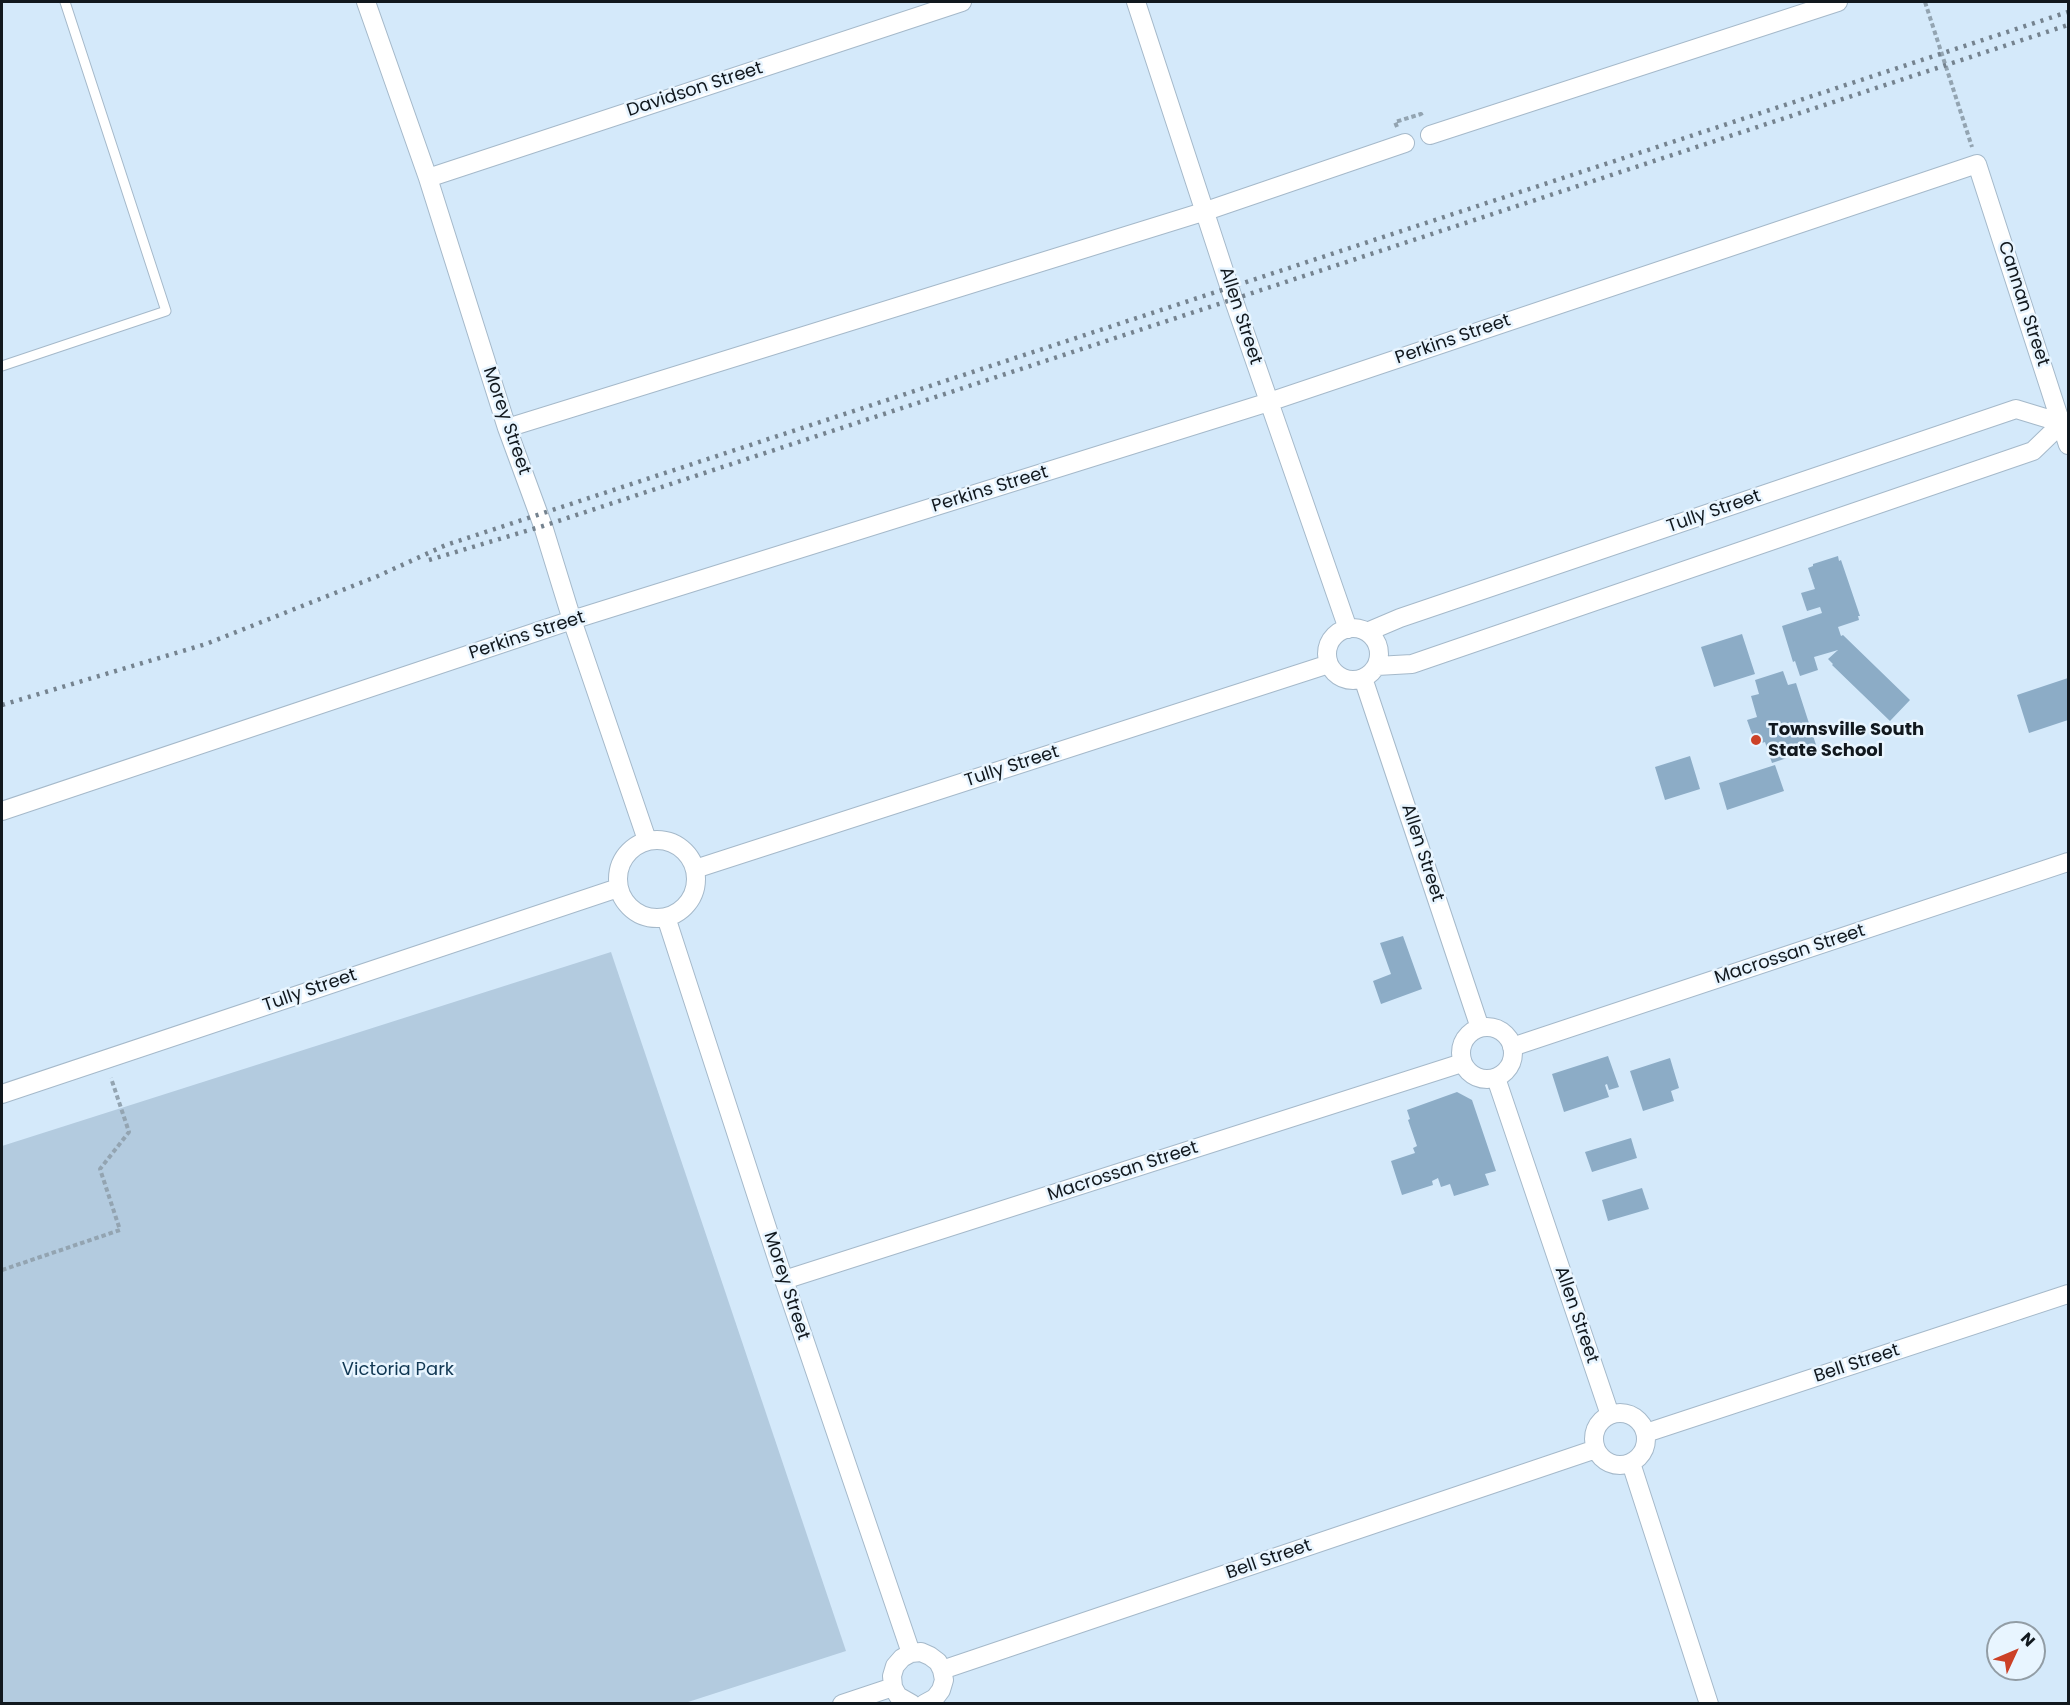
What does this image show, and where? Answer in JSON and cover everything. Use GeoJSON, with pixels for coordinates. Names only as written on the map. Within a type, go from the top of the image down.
{"type":"FeatureCollection","features":[{"type":"Feature","properties":{"kind":"street","name":"Morey Street"},"geometry":{"type":"LineString","coordinates":[[366,2],[428,178],[507,428],[543,526],[572,620],[647,840]]}},
{"type":"Feature","properties":{"kind":"street","name":"Davidson Street"},"geometry":{"type":"LineString","coordinates":[[428,178],[962,2]]}},
{"type":"Feature","properties":{"kind":"street","name":"Allen Street"},"geometry":{"type":"LineString","coordinates":[[1136,2],[1233,298],[1348,628]]}},
{"type":"Feature","properties":{"kind":"street"},"geometry":{"type":"LineString","coordinates":[[1430,135],[1838,2]]}},
{"type":"Feature","properties":{"kind":"street"},"geometry":{"type":"LineString","coordinates":[[507,428],[1206,211],[1405,143]]}},
{"type":"Feature","properties":{"kind":"street","name":"Perkins Street"},"geometry":{"type":"LineString","coordinates":[[2,811],[572,620],[1269,402],[1977,164]]}},
{"type":"Feature","properties":{"kind":"street","name":"Cannan Street"},"geometry":{"type":"LineString","coordinates":[[1977,164],[2065,422],[2068,445]]}},
{"type":"Feature","properties":{"kind":"street","name":"Tully Street"},"geometry":{"type":"LineString","coordinates":[[1367,632],[2016,409],[2065,422]]}},
{"type":"Feature","properties":{"kind":"street"},"geometry":{"type":"LineString","coordinates":[[1370,672],[1379,657],[1374,638],[1358,628],[1348,628],[1337,633],[1330,642],[1327,653],[1329,664],[1337,675],[1350,680],[1370,672],[1412,664],[2033,451],[2065,422]]}},
{"type":"Feature","properties":{"kind":"street","name":"Tully Street"},"geometry":{"type":"LineString","coordinates":[[695,869],[1329,664]]}},
{"type":"Feature","properties":{"kind":"street","name":"Allen Street"},"geometry":{"type":"LineString","coordinates":[[1370,672],[1480,1028]]}},
{"type":"Feature","properties":{"kind":"street"},"geometry":{"type":"LineString","coordinates":[[647,840],[672,842],[690,858],[695,869],[696,882],[687,904],[678,912],[666,917],[648,917],[631,909],[623,900],[618,888],[617,876],[626,853],[647,840]]}},
{"type":"Feature","properties":{"kind":"street","name":"Macrossan Street"},"geometry":{"type":"LineString","coordinates":[[1512,1047],[2068,862]]}},
{"type":"Feature","properties":{"kind":"street","name":"Tully Street"},"geometry":{"type":"LineString","coordinates":[[2,1094],[618,888]]}},
{"type":"Feature","properties":{"kind":"street","name":"Morey Street"},"geometry":{"type":"LineString","coordinates":[[666,917],[784,1281],[911,1653]]}},
{"type":"Feature","properties":{"kind":"street"},"geometry":{"type":"LineString","coordinates":[[1480,1028],[1500,1032],[1512,1047],[1510,1066],[1496,1078],[1477,1078],[1469,1073],[1462,1063],[1463,1041],[1469,1034],[1480,1028]]}},
{"type":"Feature","properties":{"kind":"street","name":"Macrossan Street"},"geometry":{"type":"LineString","coordinates":[[784,1281],[1462,1063]]}},
{"type":"Feature","properties":{"kind":"street","name":"Allen Street"},"geometry":{"type":"LineString","coordinates":[[1496,1078],[1610,1415]]}},
{"type":"Feature","properties":{"kind":"street","name":"Bell Street"},"geometry":{"type":"LineString","coordinates":[[1646,1433],[2068,1294]]}},
{"type":"Feature","properties":{"kind":"street"},"geometry":{"type":"LineString","coordinates":[[1625,1413],[1634,1417],[1641,1423],[1646,1433],[1643,1452],[1631,1463],[1623,1465],[1610,1463],[1596,1449],[1594,1440],[1597,1427],[1610,1415],[1625,1413]]}},
{"type":"Feature","properties":{"kind":"street","name":"Bell Street"},"geometry":{"type":"LineString","coordinates":[[942,1670],[1596,1449]]}},
{"type":"Feature","properties":{"kind":"street"},"geometry":{"type":"LineString","coordinates":[[1631,1463],[1709,1704]]}},
{"type":"Feature","properties":{"kind":"street"},"geometry":{"type":"LineString","coordinates":[[912,1704],[898,1696],[893,1687],[892,1676],[895,1666],[902,1658],[911,1653],[921,1652],[938,1662],[944,1680],[935,1698],[926,1703]]}},
{"type":"Feature","properties":{"kind":"street"},"geometry":{"type":"LineString","coordinates":[[842,1704],[893,1687]]}},
{"type":"Feature","properties":{"kind":"lane"},"geometry":{"type":"LineString","coordinates":[[2,366],[166,311],[66,2]]}},
{"type":"Feature","properties":{"kind":"path"},"geometry":{"type":"LineString","coordinates":[[1925,2],[1977,164]]}},
{"type":"Feature","properties":{"kind":"path"},"geometry":{"type":"LineString","coordinates":[[2,1270],[120,1230],[100,1169],[129,1132],[105,1060]]}},
{"type":"Feature","properties":{"kind":"green space","name":"Victoria Park"},"geometry":{"type":"Polygon","coordinates":[[[611,952],[846,1651],[685,1703],[2,1703],[2,1146],[611,952]]]}},
{"type":"Feature","properties":{"kind":"building"},"geometry":{"type":"Polygon","coordinates":[[[1838,556],[1860,616],[1858,616],[1859,620],[1838,627],[1841,636],[1843,635],[1910,700],[1890,721],[1832,665],[1828,659],[1838,650],[1814,657],[1818,670],[1800,676],[1795,661],[1793,662],[1782,626],[1822,613],[1820,607],[1807,611],[1801,593],[1815,589],[1808,568],[1813,564],[1838,556]]]}},
{"type":"Feature","properties":{"kind":"building"},"geometry":{"type":"Polygon","coordinates":[[[1742,634],[1755,674],[1714,687],[1701,647],[1742,634]]]}},
{"type":"Feature","properties":{"kind":"building"},"geometry":{"type":"Polygon","coordinates":[[[1783,671],[1788,685],[1796,683],[1817,748],[1772,763],[1765,742],[1756,745],[1747,720],[1757,717],[1751,696],[1759,694],[1755,680],[1783,671]]]}},
{"type":"Feature","properties":{"kind":"building"},"geometry":{"type":"Polygon","coordinates":[[[2068,678],[2068,720],[2029,733],[2017,695],[2068,678]]]}},
{"type":"Feature","properties":{"kind":"building"},"geometry":{"type":"Polygon","coordinates":[[[1690,756],[1700,789],[1665,800],[1655,767],[1690,756]]]}},
{"type":"Feature","properties":{"kind":"building"},"geometry":{"type":"Polygon","coordinates":[[[1775,765],[1784,791],[1727,810],[1719,783],[1775,765]]]}},
{"type":"Feature","properties":{"kind":"building"},"geometry":{"type":"Polygon","coordinates":[[[1403,936],[1422,989],[1381,1004],[1373,981],[1391,974],[1380,943],[1403,936]]]}},
{"type":"Feature","properties":{"kind":"building"},"geometry":{"type":"Polygon","coordinates":[[[1608,1056],[1619,1087],[1609,1090],[1607,1084],[1605,1085],[1609,1097],[1564,1112],[1552,1074],[1608,1056]]]}},
{"type":"Feature","properties":{"kind":"building"},"geometry":{"type":"Polygon","coordinates":[[[1670,1058],[1679,1088],[1671,1091],[1674,1101],[1643,1111],[1630,1071],[1670,1058]]]}},
{"type":"Feature","properties":{"kind":"building"},"geometry":{"type":"Polygon","coordinates":[[[1457,1092],[1472,1100],[1496,1171],[1485,1174],[1489,1185],[1454,1196],[1450,1184],[1441,1187],[1438,1178],[1432,1181],[1433,1185],[1402,1195],[1391,1161],[1415,1153],[1413,1148],[1417,1146],[1407,1110],[1457,1092]]]}},
{"type":"Feature","properties":{"kind":"building"},"geometry":{"type":"Polygon","coordinates":[[[1631,1138],[1637,1158],[1592,1172],[1585,1152],[1631,1138]]]}},
{"type":"Feature","properties":{"kind":"building"},"geometry":{"type":"Polygon","coordinates":[[[1642,1188],[1649,1209],[1608,1221],[1602,1200],[1642,1188]]]}},
{"type":"Feature","properties":{"kind":"railway"},"geometry":{"type":"LineString","coordinates":[[2,705],[206,644],[378,576],[446,545],[2068,12]]}},
{"type":"Feature","properties":{"kind":"railway"},"geometry":{"type":"LineString","coordinates":[[429,560],[543,526],[2068,25]]}},
{"type":"Feature","properties":{"kind":"place","name":"Townsville South State School"},"geometry":{"type":"Point","coordinates":[1756,740]}}]}
